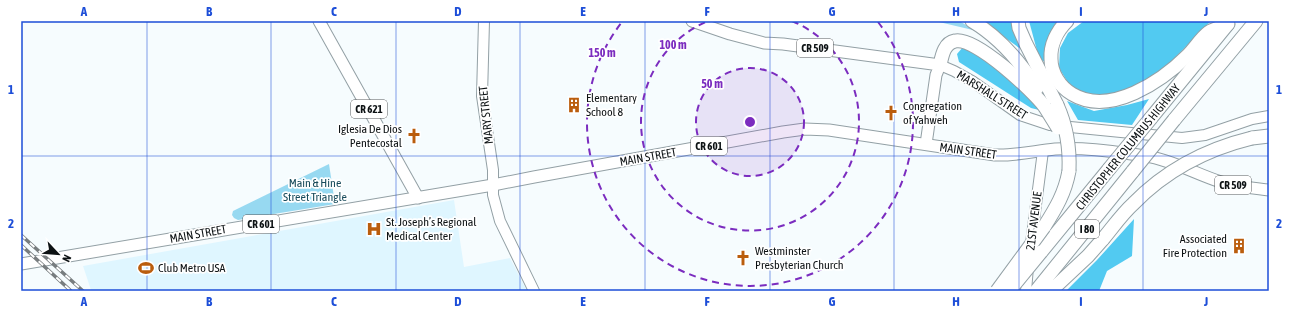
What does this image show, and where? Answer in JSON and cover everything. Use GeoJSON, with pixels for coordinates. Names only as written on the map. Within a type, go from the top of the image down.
{"type":"FeatureCollection","features":[{"type":"Feature","properties":{"kind":"highway"},"geometry":{"type":"LineString","coordinates":[[972,21],[987,31],[1010,54],[1063,121],[1070,149],[1066,186],[1060,200],[1044,227],[997,291]]}},
{"type":"Feature","properties":{"kind":"highway"},"geometry":{"type":"LineString","coordinates":[[1018,21],[1022,37],[1058,128],[1068,170]]}},
{"type":"Feature","properties":{"kind":"highway"},"geometry":{"type":"LineString","coordinates":[[1067,21],[1060,29],[1053,42],[1051,56],[1053,71],[1060,83],[1070,93],[1083,99],[1097,101],[1112,100],[1139,90],[1179,63],[1209,32],[1230,23]]}},
{"type":"Feature","properties":{"kind":"highway"},"geometry":{"type":"LineString","coordinates":[[1253,25],[1265,21]]}},
{"type":"Feature","properties":{"kind":"highway","name":"CHRISTOPHER COLUMBUS HIGHWAY"},"geometry":{"type":"LineString","coordinates":[[1009,291],[1230,23]]}},
{"type":"Feature","properties":{"kind":"highway","name":"CHRISTOPHER COLUMBUS HIGHWAY"},"geometry":{"type":"LineString","coordinates":[[1035,290],[1253,25]]}},
{"type":"Feature","properties":{"kind":"highway"},"geometry":{"type":"LineString","coordinates":[[940,65],[944,50],[948,45],[956,40],[966,42],[991,57],[1050,106]]}},
{"type":"Feature","properties":{"kind":"highway"},"geometry":{"type":"LineString","coordinates":[[1035,290],[1056,286],[1088,256],[1133,203],[1169,174],[1204,154],[1228,144],[1252,138],[1269,136]]}},
{"type":"Feature","properties":{"kind":"main road","name":"CR 621"},"geometry":{"type":"LineString","coordinates":[[318,21],[418,198]]}},
{"type":"Feature","properties":{"kind":"main road","name":"MARSHALL STREET"},"geometry":{"type":"LineString","coordinates":[[692,21],[730,34],[764,43],[783,44],[940,65]]}},
{"type":"Feature","properties":{"kind":"main road"},"geometry":{"type":"LineString","coordinates":[[926,144],[936,75],[940,65]]}},
{"type":"Feature","properties":{"kind":"main road","name":"MAIN STREET"},"geometry":{"type":"LineString","coordinates":[[23,264],[418,198],[534,176],[805,129],[829,130],[995,155],[1017,155],[1068,149],[1095,150],[1148,157],[1170,162],[1232,185],[1269,190]]}},
{"type":"Feature","properties":{"kind":"street","name":"MARY STREET"},"geometry":{"type":"LineString","coordinates":[[484,21],[482,96],[493,170],[493,195],[500,221],[534,291]]}},
{"type":"Feature","properties":{"kind":"street","name":"MARSHALL STREET"},"geometry":{"type":"LineString","coordinates":[[940,65],[972,81],[1020,114],[1050,125],[1182,138],[1205,135],[1252,119],[1269,116]]}},
{"type":"Feature","properties":{"kind":"street","name":"21ST AVENUE"},"geometry":{"type":"LineString","coordinates":[[1035,290],[1043,151]]}},
{"type":"Feature","properties":{"kind":"shaded area"},"geometry":{"type":"Polygon","coordinates":[[[982,21],[1016,21],[1022,50],[982,21]]]}},
{"type":"Feature","properties":{"kind":"shaded area"},"geometry":{"type":"Polygon","coordinates":[[[1029,21],[1064,21],[1046,63],[1039,58],[1029,21]]]}},
{"type":"Feature","properties":{"kind":"shaded area"},"geometry":{"type":"Polygon","coordinates":[[[1084,21],[1211,21],[1160,73],[1117,95],[1090,98],[1070,86],[1059,68],[1060,48],[1068,33],[1084,21]]]}},
{"type":"Feature","properties":{"kind":"shaded area"},"geometry":{"type":"Polygon","coordinates":[[[963,47],[987,60],[1024,87],[1043,111],[1031,108],[959,62],[957,54],[963,47]]]}},
{"type":"Feature","properties":{"kind":"shaded area"},"geometry":{"type":"Polygon","coordinates":[[[1149,99],[1132,125],[1078,120],[1067,101],[1094,111],[1149,99]]]}},
{"type":"Feature","properties":{"kind":"shaded area","name":"St. Joseph’s Regional Medical Center"},"geometry":{"type":"Polygon","coordinates":[[[454,200],[464,267],[510,258],[527,291],[92,291],[83,266],[454,200]]]}},
{"type":"Feature","properties":{"kind":"shaded area"},"geometry":{"type":"Polygon","coordinates":[[[1134,219],[1132,256],[1107,271],[1099,291],[1066,291],[1097,260],[1134,219]]]}},
{"type":"Feature","properties":{"kind":"green space"},"geometry":{"type":"Polygon","coordinates":[[[935,21],[959,21],[977,31],[939,22],[935,21]]]}},
{"type":"Feature","properties":{"kind":"green space","name":"Main & Hine Street Triangle"},"geometry":{"type":"Polygon","coordinates":[[[329,164],[335,204],[238,220],[232,215],[233,211],[329,164]]]}},
{"type":"Feature","properties":{"kind":"railway"},"geometry":{"type":"LineString","coordinates":[[21,235],[83,291]]}},
{"type":"Feature","properties":{"kind":"railway"},"geometry":{"type":"LineString","coordinates":[[21,245],[71,291]]}},
{"type":"Feature","properties":{"kind":"place","name":"Elementary School 8"},"geometry":{"type":"Point","coordinates":[574,105]}},
{"type":"Feature","properties":{"kind":"place","name":"Congregation of Yahweh"},"geometry":{"type":"Point","coordinates":[891,113]}},
{"type":"Feature","properties":{"kind":"place","name":"Iglesia De Dios Pentecostal"},"geometry":{"type":"Point","coordinates":[414,136]}},
{"type":"Feature","properties":{"kind":"place","name":"St. Joseph’s Regional Medical Center"},"geometry":{"type":"Point","coordinates":[374,229]}},
{"type":"Feature","properties":{"kind":"place","name":"Associated Fire Protection"},"geometry":{"type":"Point","coordinates":[1239,246]}},
{"type":"Feature","properties":{"kind":"place","name":"Westminster Presbyterian Church"},"geometry":{"type":"Point","coordinates":[743,258]}},
{"type":"Feature","properties":{"kind":"place","name":"Club Metro USA"},"geometry":{"type":"Point","coordinates":[146,268]}}]}
